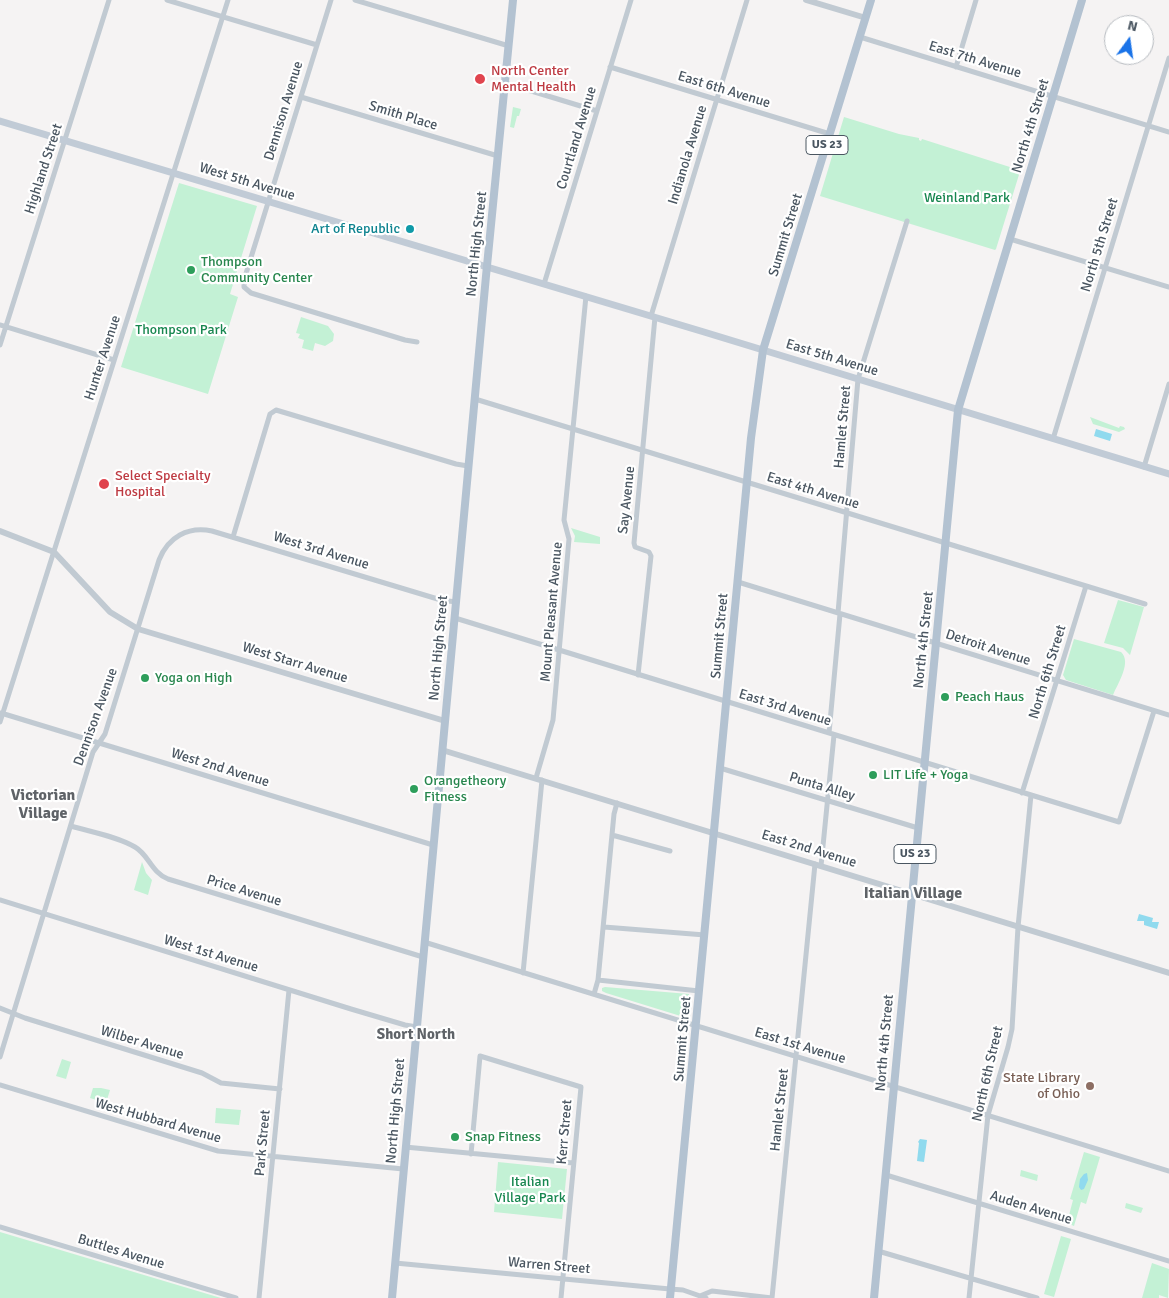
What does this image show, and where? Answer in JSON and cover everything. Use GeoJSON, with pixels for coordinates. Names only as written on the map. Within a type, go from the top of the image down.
{"type":"FeatureCollection","features":[{"type":"Feature","properties":{"kind":"main road","name":"North High Street"},"geometry":{"type":"LineString","coordinates":[[392,1298],[468,466],[513,0]]}},
{"type":"Feature","properties":{"kind":"main road","name":"Summit Street"},"geometry":{"type":"LineString","coordinates":[[670,1289],[700,991],[747,482],[763,350],[871,0]]}},
{"type":"Feature","properties":{"kind":"main road","name":"North 4th Street"},"geometry":{"type":"LineString","coordinates":[[874,1298],[958,410],[1082,0]]}},
{"type":"Feature","properties":{"kind":"main road","name":"West 5th Avenue"},"geometry":{"type":"LineString","coordinates":[[0,120],[487,267]]}},
{"type":"Feature","properties":{"kind":"main road","name":"East 5th Avenue"},"geometry":{"type":"LineString","coordinates":[[487,267],[1169,474]]}},
{"type":"Feature","properties":{"kind":"main road","name":"US 23"},"geometry":{"type":"LineString","coordinates":[[670,1289],[670,1298]]}},
{"type":"Feature","properties":{"kind":"street","name":"Highland Street"},"geometry":{"type":"LineString","coordinates":[[0,345],[3,325],[65,140],[109,0]]}},
{"type":"Feature","properties":{"kind":"street"},"geometry":{"type":"LineString","coordinates":[[167,0],[317,45]]}},
{"type":"Feature","properties":{"kind":"street","name":"Hunter Avenue"},"geometry":{"type":"LineString","coordinates":[[0,722],[1,713],[54,552],[228,0]]}},
{"type":"Feature","properties":{"kind":"street","name":"Dennison Avenue"},"geometry":{"type":"LineString","coordinates":[[331,0],[244,280],[244,287],[251,293],[405,340],[418,342]]}},
{"type":"Feature","properties":{"kind":"street"},"geometry":{"type":"LineString","coordinates":[[355,0],[509,46]]}},
{"type":"Feature","properties":{"kind":"street","name":"Courtland Avenue"},"geometry":{"type":"LineString","coordinates":[[544,284],[631,0]]}},
{"type":"Feature","properties":{"kind":"street","name":"Indianola Avenue"},"geometry":{"type":"LineString","coordinates":[[653,317],[747,0]]}},
{"type":"Feature","properties":{"kind":"street"},"geometry":{"type":"LineString","coordinates":[[806,0],[866,18]]}},
{"type":"Feature","properties":{"kind":"street"},"geometry":{"type":"LineString","coordinates":[[956,67],[976,0]]}},
{"type":"Feature","properties":{"kind":"street","name":"East 7th Avenue"},"geometry":{"type":"LineString","coordinates":[[860,37],[1169,132]]}},
{"type":"Feature","properties":{"kind":"street","name":"North 5th Street"},"geometry":{"type":"LineString","coordinates":[[1053,439],[1169,58]]}},
{"type":"Feature","properties":{"kind":"street","name":"East 6th Avenue"},"geometry":{"type":"LineString","coordinates":[[610,67],[830,134]]}},
{"type":"Feature","properties":{"kind":"street"},"geometry":{"type":"LineString","coordinates":[[505,83],[597,111]]}},
{"type":"Feature","properties":{"kind":"street","name":"Smith Place"},"geometry":{"type":"LineString","coordinates":[[301,97],[498,156]]}},
{"type":"Feature","properties":{"kind":"street","name":"Hamlet Street"},"geometry":{"type":"LineString","coordinates":[[772,1298],[818,865],[827,800],[839,613],[858,379],[907,221]]}},
{"type":"Feature","properties":{"kind":"street"},"geometry":{"type":"LineString","coordinates":[[1010,239],[1169,287]]}},
{"type":"Feature","properties":{"kind":"street","name":"Mount Pleasant Avenue"},"geometry":{"type":"LineString","coordinates":[[524,972],[539,779],[553,720],[560,651],[570,540],[564,520],[586,296]]}},
{"type":"Feature","properties":{"kind":"street","name":"Say Avenue"},"geometry":{"type":"LineString","coordinates":[[638,674],[651,556],[649,552],[635,547],[634,543],[653,317]]}},
{"type":"Feature","properties":{"kind":"street"},"geometry":{"type":"LineString","coordinates":[[3,325],[114,360]]}},
{"type":"Feature","properties":{"kind":"street"},"geometry":{"type":"LineString","coordinates":[[1144,466],[1169,384]]}},
{"type":"Feature","properties":{"kind":"street","name":"East 4th Avenue"},"geometry":{"type":"LineString","coordinates":[[475,399],[1146,604]]}},
{"type":"Feature","properties":{"kind":"street"},"geometry":{"type":"LineString","coordinates":[[233,537],[270,414],[273,411],[280,410],[456,464],[468,466]]}},
{"type":"Feature","properties":{"kind":"street","name":"West 3rd Avenue"},"geometry":{"type":"LineString","coordinates":[[179,535],[191,530],[204,529],[441,600],[456,602]]}},
{"type":"Feature","properties":{"kind":"street"},"geometry":{"type":"LineString","coordinates":[[0,531],[54,552],[110,612],[138,630]]}},
{"type":"Feature","properties":{"kind":"street","name":"Dennison Avenue"},"geometry":{"type":"LineString","coordinates":[[0,1057],[94,752],[98,742],[105,734],[162,553],[168,544],[179,535]]}},
{"type":"Feature","properties":{"kind":"street","name":"Detroit Avenue"},"geometry":{"type":"LineString","coordinates":[[738,582],[1169,715]]}},
{"type":"Feature","properties":{"kind":"street","name":"North 6th Street"},"geometry":{"type":"LineString","coordinates":[[1022,793],[1086,586]]}},
{"type":"Feature","properties":{"kind":"street","name":"East 3rd Avenue"},"geometry":{"type":"LineString","coordinates":[[455,618],[1119,822],[1154,710]]}},
{"type":"Feature","properties":{"kind":"street","name":"West Starr Avenue"},"geometry":{"type":"LineString","coordinates":[[138,630],[445,721]]}},
{"type":"Feature","properties":{"kind":"street","name":"West 2nd Avenue"},"geometry":{"type":"LineString","coordinates":[[1,713],[433,845]]}},
{"type":"Feature","properties":{"kind":"street","name":"East 2nd Avenue"},"geometry":{"type":"LineString","coordinates":[[442,750],[1169,973]]}},
{"type":"Feature","properties":{"kind":"street","name":"Punta Alley"},"geometry":{"type":"LineString","coordinates":[[720,768],[918,828]]}},
{"type":"Feature","properties":{"kind":"street","name":"North 6th Street"},"geometry":{"type":"LineString","coordinates":[[969,1298],[988,1116],[1012,1029],[1018,927],[1031,796]]}},
{"type":"Feature","properties":{"kind":"street"},"geometry":{"type":"LineString","coordinates":[[594,994],[598,980],[612,835],[617,803]]}},
{"type":"Feature","properties":{"kind":"street","name":"Price Avenue"},"geometry":{"type":"LineString","coordinates":[[71,826],[125,842],[136,848],[155,871],[168,879],[423,958]]}},
{"type":"Feature","properties":{"kind":"street"},"geometry":{"type":"LineString","coordinates":[[612,835],[670,851]]}},
{"type":"Feature","properties":{"kind":"street","name":"West 1st Avenue"},"geometry":{"type":"LineString","coordinates":[[0,900],[289,990],[416,1027]]}},
{"type":"Feature","properties":{"kind":"street"},"geometry":{"type":"LineString","coordinates":[[604,927],[705,936]]}},
{"type":"Feature","properties":{"kind":"street","name":"East 1st Avenue"},"geometry":{"type":"LineString","coordinates":[[424,942],[1169,1171]]}},
{"type":"Feature","properties":{"kind":"street"},"geometry":{"type":"LineString","coordinates":[[598,980],[700,991]]}},
{"type":"Feature","properties":{"kind":"street","name":"Park Street"},"geometry":{"type":"LineString","coordinates":[[259,1298],[289,990]]}},
{"type":"Feature","properties":{"kind":"street","name":"Wilber Avenue"},"geometry":{"type":"LineString","coordinates":[[0,1008],[13,1014],[202,1073],[221,1083],[280,1089]]}},
{"type":"Feature","properties":{"kind":"street","name":"Kerr Street"},"geometry":{"type":"LineString","coordinates":[[471,1154],[480,1056],[581,1087],[560,1298]]}},
{"type":"Feature","properties":{"kind":"street","name":"West Hubbard Avenue"},"geometry":{"type":"LineString","coordinates":[[0,1085],[207,1149],[229,1153],[403,1170]]}},
{"type":"Feature","properties":{"kind":"street"},"geometry":{"type":"LineString","coordinates":[[405,1147],[574,1163]]}},
{"type":"Feature","properties":{"kind":"street","name":"Auden Avenue"},"geometry":{"type":"LineString","coordinates":[[886,1175],[1169,1261]]}},
{"type":"Feature","properties":{"kind":"street","name":"Buttles Avenue"},"geometry":{"type":"LineString","coordinates":[[0,1227],[236,1298]]}},
{"type":"Feature","properties":{"kind":"street"},"geometry":{"type":"LineString","coordinates":[[878,1251],[1037,1298]]}},
{"type":"Feature","properties":{"kind":"street","name":"Warren Street"},"geometry":{"type":"LineString","coordinates":[[395,1262],[670,1289],[703,1297],[712,1292],[772,1298]]}},
{"type":"Feature","properties":{"kind":"green space"},"geometry":{"type":"Polygon","coordinates":[[[513,107],[521,109],[514,128],[510,127],[513,107]]]}},
{"type":"Feature","properties":{"kind":"green space","name":"Weinland Park"},"geometry":{"type":"Polygon","coordinates":[[[844,117],[899,134],[919,138],[921,141],[922,139],[1013,168],[1016,163],[1021,163],[1022,165],[996,249],[820,196],[844,117]]]}},
{"type":"Feature","properties":{"kind":"green space","name":"Thompson Park"},"geometry":{"type":"Polygon","coordinates":[[[179,183],[257,206],[230,294],[238,297],[208,394],[121,367],[179,183]]]}},
{"type":"Feature","properties":{"kind":"green space"},"geometry":{"type":"Polygon","coordinates":[[[301,317],[328,326],[334,334],[333,341],[325,346],[315,343],[313,351],[302,348],[304,340],[298,338],[300,334],[296,333],[301,317]]]}},
{"type":"Feature","properties":{"kind":"green space"},"geometry":{"type":"Polygon","coordinates":[[[1090,417],[1119,428],[1120,426],[1124,427],[1125,429],[1119,432],[1093,424],[1090,417]]]}},
{"type":"Feature","properties":{"kind":"green space"},"geometry":{"type":"Polygon","coordinates":[[[571,528],[600,537],[600,544],[574,542],[575,536],[571,528]]]}},
{"type":"Feature","properties":{"kind":"green space"},"geometry":{"type":"Polygon","coordinates":[[[1118,600],[1144,607],[1130,655],[1123,648],[1104,643],[1118,600]]]}},
{"type":"Feature","properties":{"kind":"green space"},"geometry":{"type":"Polygon","coordinates":[[[1074,639],[1121,652],[1124,656],[1125,667],[1113,695],[1066,680],[1063,675],[1074,639]]]}},
{"type":"Feature","properties":{"kind":"green space"},"geometry":{"type":"Polygon","coordinates":[[[142,862],[146,873],[152,880],[148,895],[134,890],[142,862]]]}},
{"type":"Feature","properties":{"kind":"green space"},"geometry":{"type":"Polygon","coordinates":[[[602,988],[689,994],[687,1018],[606,993],[602,991],[602,988]]]}},
{"type":"Feature","properties":{"kind":"green space"},"geometry":{"type":"Polygon","coordinates":[[[62,1059],[71,1062],[66,1079],[56,1076],[62,1059]]]}},
{"type":"Feature","properties":{"kind":"green space"},"geometry":{"type":"Polygon","coordinates":[[[93,1088],[110,1090],[106,1103],[90,1098],[93,1088]]]}},
{"type":"Feature","properties":{"kind":"green space"},"geometry":{"type":"Polygon","coordinates":[[[216,1108],[241,1110],[239,1125],[215,1123],[216,1108]]]}},
{"type":"Feature","properties":{"kind":"green space"},"geometry":{"type":"Polygon","coordinates":[[[1084,1152],[1100,1157],[1086,1204],[1081,1202],[1074,1226],[1067,1223],[1073,1200],[1070,1199],[1084,1152]]]}},
{"type":"Feature","properties":{"kind":"green space","name":"Italian Village Park"},"geometry":{"type":"Polygon","coordinates":[[[498,1162],[567,1169],[562,1219],[494,1212],[498,1162]]]}},
{"type":"Feature","properties":{"kind":"green space"},"geometry":{"type":"Polygon","coordinates":[[[1021,1170],[1038,1175],[1037,1181],[1020,1176],[1021,1170]]]}},
{"type":"Feature","properties":{"kind":"green space"},"geometry":{"type":"Polygon","coordinates":[[[1126,1203],[1143,1208],[1141,1213],[1125,1208],[1126,1203]]]}},
{"type":"Feature","properties":{"kind":"green space"},"geometry":{"type":"Polygon","coordinates":[[[0,1232],[221,1298],[0,1298],[0,1232]]]}},
{"type":"Feature","properties":{"kind":"green space"},"geometry":{"type":"Polygon","coordinates":[[[1061,1236],[1071,1239],[1054,1297],[1044,1294],[1061,1236]]]}},
{"type":"Feature","properties":{"kind":"green space"},"geometry":{"type":"Polygon","coordinates":[[[1152,1263],[1169,1269],[1168,1298],[1159,1295],[1159,1298],[1142,1298],[1152,1263]]]}},
{"type":"Feature","properties":{"kind":"water"},"geometry":{"type":"Polygon","coordinates":[[[1096,429],[1112,434],[1110,441],[1094,436],[1096,429]]]}},
{"type":"Feature","properties":{"kind":"water"},"geometry":{"type":"Polygon","coordinates":[[[1139,914],[1153,918],[1152,922],[1159,922],[1157,929],[1144,925],[1144,921],[1137,921],[1139,914]]]}},
{"type":"Feature","properties":{"kind":"water"},"geometry":{"type":"Polygon","coordinates":[[[920,1139],[927,1140],[924,1162],[917,1161],[918,1142],[920,1139]]]}},
{"type":"Feature","properties":{"kind":"water"},"geometry":{"type":"Polygon","coordinates":[[[1087,1173],[1088,1180],[1084,1189],[1081,1190],[1079,1187],[1080,1179],[1087,1173]]]}},
{"type":"Feature","properties":{"kind":"place","name":"North Center Mental Health"},"geometry":{"type":"Point","coordinates":[480,79]}},
{"type":"Feature","properties":{"kind":"place","name":"Art of Republic"},"geometry":{"type":"Point","coordinates":[410,229]}},
{"type":"Feature","properties":{"kind":"place","name":"Thompson Community Center"},"geometry":{"type":"Point","coordinates":[191,270]}},
{"type":"Feature","properties":{"kind":"place","name":"Select Specialty Hospital"},"geometry":{"type":"Point","coordinates":[104,484]}},
{"type":"Feature","properties":{"kind":"place","name":"Yoga on High"},"geometry":{"type":"Point","coordinates":[145,678]}},
{"type":"Feature","properties":{"kind":"place","name":"Peach Haus"},"geometry":{"type":"Point","coordinates":[945,697]}},
{"type":"Feature","properties":{"kind":"place","name":"LIT Life + Yoga"},"geometry":{"type":"Point","coordinates":[873,775]}},
{"type":"Feature","properties":{"kind":"place","name":"Orangetheory Fitness"},"geometry":{"type":"Point","coordinates":[414,789]}},
{"type":"Feature","properties":{"kind":"place","name":"State Library of Ohio"},"geometry":{"type":"Point","coordinates":[1090,1086]}},
{"type":"Feature","properties":{"kind":"place","name":"Snap Fitness"},"geometry":{"type":"Point","coordinates":[455,1137]}},
{"type":"Feature","properties":{"kind":"district","name":"Victorian Village"},"geometry":{"type":"Point","coordinates":[43,805]}},
{"type":"Feature","properties":{"kind":"district","name":"Italian Village"},"geometry":{"type":"Point","coordinates":[913,894]}},
{"type":"Feature","properties":{"kind":"district","name":"Short North"},"geometry":{"type":"Point","coordinates":[416,1035]}}]}
